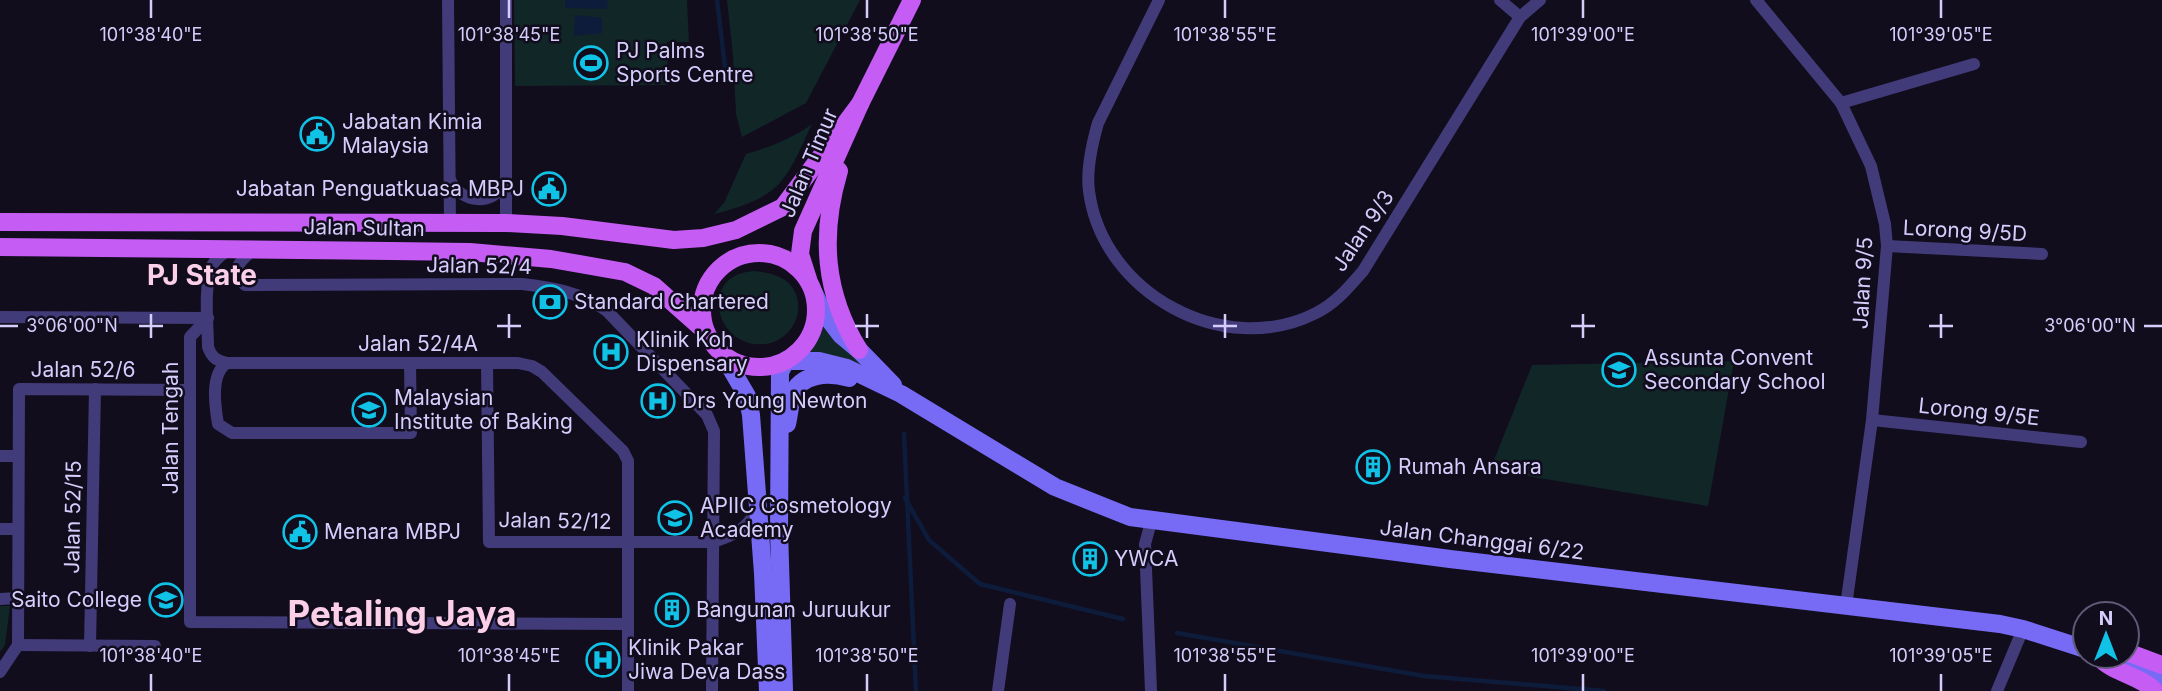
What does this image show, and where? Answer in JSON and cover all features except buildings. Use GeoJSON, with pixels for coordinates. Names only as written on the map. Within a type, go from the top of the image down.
{"type":"FeatureCollection","features":[{"type":"Feature","properties":{"kind":"main road","name":"Jalan Timur"},"geometry":{"type":"LineString","coordinates":[[811,288],[800,254],[803,231],[860,104],[912,0]]}},
{"type":"Feature","properties":{"kind":"main road","name":"Jalan Timur"},"geometry":{"type":"LineString","coordinates":[[646,238],[703,238],[736,230],[783,206],[860,104]]}},
{"type":"Feature","properties":{"kind":"main road"},"geometry":{"type":"LineString","coordinates":[[859,350],[844,324],[833,292],[828,265],[827,232],[834,189],[860,104]]}},
{"type":"Feature","properties":{"kind":"main road","name":"Jalan Sultan"},"geometry":{"type":"LineString","coordinates":[[0,222],[506,223],[562,226],[646,238]]}},
{"type":"Feature","properties":{"kind":"main road","name":"Jalan Sultan"},"geometry":{"type":"LineString","coordinates":[[0,247],[470,253],[551,259],[625,272],[654,286],[706,332]]}},
{"type":"Feature","properties":{"kind":"main road"},"geometry":{"type":"LineString","coordinates":[[747,254],[776,256],[789,262],[811,288],[816,317],[813,329],[800,350],[786,361],[754,367],[737,363],[723,355],[710,341],[706,332],[701,304],[705,290],[712,277],[733,259],[747,254]]}},
{"type":"Feature","properties":{"kind":"main road"},"geometry":{"type":"LineString","coordinates":[[2141,657],[2162,664]]}},
{"type":"Feature","properties":{"kind":"main road"},"geometry":{"type":"LineString","coordinates":[[2114,670],[2142,681],[2155,691]]}},
{"type":"Feature","properties":{"kind":"street"},"geometry":{"type":"LineString","coordinates":[[448,0],[450,223]]}},
{"type":"Feature","properties":{"kind":"street"},"geometry":{"type":"LineString","coordinates":[[506,0],[506,223]]}},
{"type":"Feature","properties":{"kind":"street","name":"Jalan 9/3"},"geometry":{"type":"LineString","coordinates":[[1159,0],[1098,123],[1092,144],[1089,191],[1108,247],[1126,272],[1143,288],[1187,317],[1219,326],[1240,328],[1264,328],[1294,323],[1318,313],[1348,288],[1363,271],[1520,17],[1540,0]]}},
{"type":"Feature","properties":{"kind":"street"},"geometry":{"type":"LineString","coordinates":[[1500,0],[1520,17]]}},
{"type":"Feature","properties":{"kind":"street","name":"Jalan 9/5"},"geometry":{"type":"LineString","coordinates":[[1756,0],[1842,103],[1871,166],[1885,224],[1887,246],[1872,420],[1846,606]]}},
{"type":"Feature","properties":{"kind":"street"},"geometry":{"type":"LineString","coordinates":[[1842,103],[1974,64]]}},
{"type":"Feature","properties":{"kind":"street"},"geometry":{"type":"LineString","coordinates":[[450,180],[461,194],[478,200],[495,195],[506,183]]}},
{"type":"Feature","properties":{"kind":"street","name":"Lorong 9/5D"},"geometry":{"type":"LineString","coordinates":[[1887,246],[2042,254]]}},
{"type":"Feature","properties":{"kind":"street","name":"Jalan Tengah"},"geometry":{"type":"LineString","coordinates":[[229,249],[211,268],[208,318],[190,337],[190,622],[627,624]]}},
{"type":"Feature","properties":{"kind":"street","name":"Jalan 52/4"},"geometry":{"type":"LineString","coordinates":[[254,249],[236,270],[237,277],[245,285],[522,284],[549,287],[599,306],[712,422],[712,691]]}},
{"type":"Feature","properties":{"kind":"street","name":"Jalan Changgai 6/22"},"geometry":{"type":"LineString","coordinates":[[811,288],[822,310],[841,335],[901,394]]}},
{"type":"Feature","properties":{"kind":"street"},"geometry":{"type":"LineString","coordinates":[[0,317],[208,318],[208,347],[212,357],[227,363]]}},
{"type":"Feature","properties":{"kind":"street"},"geometry":{"type":"LineString","coordinates":[[723,355],[747,396],[759,505],[768,691]]}},
{"type":"Feature","properties":{"kind":"street"},"geometry":{"type":"LineString","coordinates":[[784,691],[779,472],[780,372],[786,361]]}},
{"type":"Feature","properties":{"kind":"street","name":"Jalan Changgai 6/22"},"geometry":{"type":"LineString","coordinates":[[786,361],[831,363],[901,394],[1055,487],[1130,517],[1150,522],[2023,629],[2071,644]]}},
{"type":"Feature","properties":{"kind":"street"},"geometry":{"type":"LineString","coordinates":[[227,363],[220,367],[216,378],[216,415],[218,424],[232,433],[411,433],[410,363]]}},
{"type":"Feature","properties":{"kind":"street","name":"Jalan 52/4A"},"geometry":{"type":"LineString","coordinates":[[227,363],[518,363],[532,366],[542,372],[623,451],[628,461],[628,691]]}},
{"type":"Feature","properties":{"kind":"street","name":"Jalan 52/12"},"geometry":{"type":"LineString","coordinates":[[487,363],[489,542],[628,541]]}},
{"type":"Feature","properties":{"kind":"street"},"geometry":{"type":"LineString","coordinates":[[779,472],[793,394],[799,384],[811,377],[840,376],[901,394]]}},
{"type":"Feature","properties":{"kind":"street","name":"Jalan 52/6"},"geometry":{"type":"LineString","coordinates":[[19,456],[19,389],[190,390]]}},
{"type":"Feature","properties":{"kind":"street","name":"Jalan 52/15"},"geometry":{"type":"LineString","coordinates":[[90,646],[95,389]]}},
{"type":"Feature","properties":{"kind":"street","name":"Lorong 9/5E"},"geometry":{"type":"LineString","coordinates":[[1872,420],[2081,442]]}},
{"type":"Feature","properties":{"kind":"street"},"geometry":{"type":"LineString","coordinates":[[0,456],[19,456],[18,645],[0,672]]}},
{"type":"Feature","properties":{"kind":"street"},"geometry":{"type":"LineString","coordinates":[[628,541],[713,542],[743,530],[759,505]]}},
{"type":"Feature","properties":{"kind":"street"},"geometry":{"type":"LineString","coordinates":[[1150,522],[1145,544],[1151,691]]}},
{"type":"Feature","properties":{"kind":"street"},"geometry":{"type":"LineString","coordinates":[[0,529],[18,529]]}},
{"type":"Feature","properties":{"kind":"street"},"geometry":{"type":"LineString","coordinates":[[0,599],[18,598]]}},
{"type":"Feature","properties":{"kind":"street"},"geometry":{"type":"LineString","coordinates":[[998,691],[1010,604]]}},
{"type":"Feature","properties":{"kind":"street"},"geometry":{"type":"LineString","coordinates":[[1997,691],[2023,629]]}},
{"type":"Feature","properties":{"kind":"street"},"geometry":{"type":"LineString","coordinates":[[18,645],[155,646]]}},
{"type":"Feature","properties":{"kind":"street"},"geometry":{"type":"LineString","coordinates":[[2141,669],[2162,676]]}},
{"type":"Feature","properties":{"kind":"green space","name":"PJ Palms Sports Centre"},"geometry":{"type":"Polygon","coordinates":[[[514,0],[687,0],[689,42],[667,42],[668,85],[515,86],[514,0]]]}},
{"type":"Feature","properties":{"kind":"green space"},"geometry":{"type":"Polygon","coordinates":[[[727,0],[860,0],[806,103],[742,137],[736,114],[727,0]]]}},
{"type":"Feature","properties":{"kind":"green space"},"geometry":{"type":"Polygon","coordinates":[[[812,124],[795,160],[778,185],[751,202],[714,214],[724,203],[746,154],[780,142],[812,124]]]}},
{"type":"Feature","properties":{"kind":"green space"},"geometry":{"type":"Polygon","coordinates":[[[754,271],[785,280],[793,288],[797,298],[798,308],[792,327],[776,341],[765,344],[748,343],[734,336],[719,311],[719,297],[724,285],[736,276],[754,271]]]}},
{"type":"Feature","properties":{"kind":"green space"},"geometry":{"type":"Polygon","coordinates":[[[825,317],[874,377],[805,358],[818,338],[825,317]]]}},
{"type":"Feature","properties":{"kind":"green space"},"geometry":{"type":"Polygon","coordinates":[[[1734,361],[1708,506],[1490,470],[1532,365],[1734,361]]]}},
{"type":"Feature","properties":{"kind":"green space"},"geometry":{"type":"Polygon","coordinates":[[[0,606],[10,606],[5,645],[0,652],[0,606]]]}},
{"type":"Feature","properties":{"kind":"water"},"geometry":{"type":"Polygon","coordinates":[[[565,0],[608,0],[607,9],[565,8],[565,0]]]}},
{"type":"Feature","properties":{"kind":"water"},"geometry":{"type":"Polygon","coordinates":[[[575,15],[602,18],[602,33],[574,36],[575,15]]]}},
{"type":"Feature","properties":{"kind":"waterway"},"geometry":{"type":"LineString","coordinates":[[717,0],[725,67]]}},
{"type":"Feature","properties":{"kind":"waterway"},"geometry":{"type":"LineString","coordinates":[[904,434],[916,691]]}},
{"type":"Feature","properties":{"kind":"waterway"},"geometry":{"type":"LineString","coordinates":[[905,498],[929,540],[980,584],[1123,619]]}},
{"type":"Feature","properties":{"kind":"waterway"},"geometry":{"type":"LineString","coordinates":[[1177,633],[1424,676],[1604,691]]}},
{"type":"Feature","properties":{"kind":"place","name":"PJ Palms Sports Centre"},"geometry":{"type":"Point","coordinates":[591,63]}},
{"type":"Feature","properties":{"kind":"place","name":"Jabatan Kimia Malaysia"},"geometry":{"type":"Point","coordinates":[317,134]}},
{"type":"Feature","properties":{"kind":"place","name":"Jabatan Penguatkuasa MBPJ"},"geometry":{"type":"Point","coordinates":[549,189]}},
{"type":"Feature","properties":{"kind":"place","name":"Standard Chartered"},"geometry":{"type":"Point","coordinates":[550,302]}},
{"type":"Feature","properties":{"kind":"place","name":"Klinik Koh Dispensary"},"geometry":{"type":"Point","coordinates":[611,352]}},
{"type":"Feature","properties":{"kind":"place","name":"Assunta Convent Secondary School"},"geometry":{"type":"Point","coordinates":[1619,370]}},
{"type":"Feature","properties":{"kind":"place","name":"Drs Young Newton"},"geometry":{"type":"Point","coordinates":[658,401]}},
{"type":"Feature","properties":{"kind":"place","name":"Malaysian Institute of Baking"},"geometry":{"type":"Point","coordinates":[369,410]}},
{"type":"Feature","properties":{"kind":"place","name":"Rumah Ansara"},"geometry":{"type":"Point","coordinates":[1373,467]}},
{"type":"Feature","properties":{"kind":"place","name":"APIIC Cosmetology Academy"},"geometry":{"type":"Point","coordinates":[675,518]}},
{"type":"Feature","properties":{"kind":"place","name":"Menara MBPJ"},"geometry":{"type":"Point","coordinates":[300,532]}},
{"type":"Feature","properties":{"kind":"place","name":"YWCA"},"geometry":{"type":"Point","coordinates":[1090,559]}},
{"type":"Feature","properties":{"kind":"place","name":"Saito College"},"geometry":{"type":"Point","coordinates":[166,600]}},
{"type":"Feature","properties":{"kind":"place","name":"Bangunan Juruukur"},"geometry":{"type":"Point","coordinates":[672,610]}},
{"type":"Feature","properties":{"kind":"place","name":"Klinik Pakar Jiwa Deva Dass"},"geometry":{"type":"Point","coordinates":[603,660]}},
{"type":"Feature","properties":{"kind":"district","name":"PJ State"},"geometry":{"type":"Point","coordinates":[202,275]}},
{"type":"Feature","properties":{"kind":"district","name":"Petaling Jaya"},"geometry":{"type":"Point","coordinates":[402,614]}}]}
